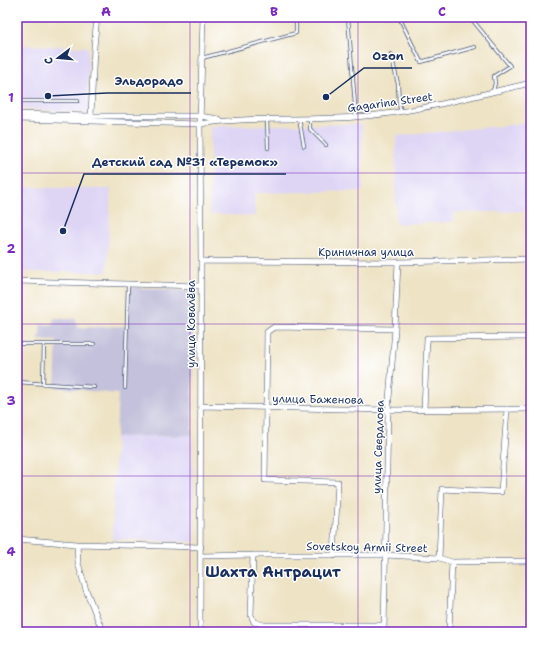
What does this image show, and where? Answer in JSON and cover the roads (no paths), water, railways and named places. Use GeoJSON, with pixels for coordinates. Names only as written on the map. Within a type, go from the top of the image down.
{"type":"FeatureCollection","features":[{"type":"Feature","properties":{"kind":"street"},"geometry":{"type":"LineString","coordinates":[[91,116],[97,17]]}},
{"type":"Feature","properties":{"kind":"street","name":"улица Ковалёва"},"geometry":{"type":"LineString","coordinates":[[200,632],[200,116],[203,17]]}},
{"type":"Feature","properties":{"kind":"street"},"geometry":{"type":"LineString","coordinates":[[524,17],[530,23]]}},
{"type":"Feature","properties":{"kind":"street","name":"Gagarina Street"},"geometry":{"type":"LineString","coordinates":[[17,119],[200,124],[224,120],[310,120],[356,118],[434,106],[531,83]]}},
{"type":"Feature","properties":{"kind":"street","name":"Gagarina Street"},"geometry":{"type":"LineString","coordinates":[[17,114],[200,116],[224,120]]}},
{"type":"Feature","properties":{"kind":"street","name":"Криничная улица"},"geometry":{"type":"LineString","coordinates":[[201,261],[398,262],[531,259]]}},
{"type":"Feature","properties":{"kind":"street","name":"улица Свердлова"},"geometry":{"type":"LineString","coordinates":[[384,632],[388,410],[395,329],[398,262]]}},
{"type":"Feature","properties":{"kind":"street"},"geometry":{"type":"LineString","coordinates":[[17,281],[201,286]]}},
{"type":"Feature","properties":{"kind":"street"},"geometry":{"type":"LineString","coordinates":[[334,556],[338,482],[265,480],[267,332],[274,327],[395,329]]}},
{"type":"Feature","properties":{"kind":"street"},"geometry":{"type":"LineString","coordinates":[[424,410],[427,338],[531,338]]}},
{"type":"Feature","properties":{"kind":"street","name":"улица Баженова"},"geometry":{"type":"LineString","coordinates":[[201,406],[388,410],[531,409]]}},
{"type":"Feature","properties":{"kind":"street"},"geometry":{"type":"LineString","coordinates":[[439,558],[442,489],[501,492],[507,409]]}},
{"type":"Feature","properties":{"kind":"street"},"geometry":{"type":"LineString","coordinates":[[17,539],[77,544],[201,547]]}},
{"type":"Feature","properties":{"kind":"street"},"geometry":{"type":"LineString","coordinates":[[77,544],[78,563],[86,590],[103,631]]}},
{"type":"Feature","properties":{"kind":"street"},"geometry":{"type":"LineString","coordinates":[[253,555],[251,615],[254,622],[264,625],[384,625]]}},
{"type":"Feature","properties":{"kind":"street","name":"Sovetskoy Armii Street"},"geometry":{"type":"LineString","coordinates":[[201,556],[385,555],[439,558],[452,562],[531,561]]}},
{"type":"Feature","properties":{"kind":"street"},"geometry":{"type":"LineString","coordinates":[[449,632],[452,562]]}},
{"type":"Feature","properties":{"kind":"lane"},"geometry":{"type":"LineString","coordinates":[[202,58],[296,33],[296,17]]}},
{"type":"Feature","properties":{"kind":"lane"},"geometry":{"type":"LineString","coordinates":[[348,17],[356,118]]}},
{"type":"Feature","properties":{"kind":"lane"},"geometry":{"type":"LineString","coordinates":[[399,17],[421,62],[475,47]]}},
{"type":"Feature","properties":{"kind":"lane"},"geometry":{"type":"LineString","coordinates":[[470,17],[510,66],[494,76],[495,83],[493,91]]}},
{"type":"Feature","properties":{"kind":"lane"},"geometry":{"type":"LineString","coordinates":[[391,54],[398,84],[401,112]]}},
{"type":"Feature","properties":{"kind":"lane"},"geometry":{"type":"LineString","coordinates":[[17,100],[78,101]]}},
{"type":"Feature","properties":{"kind":"lane"},"geometry":{"type":"LineString","coordinates":[[267,119],[268,148]]}},
{"type":"Feature","properties":{"kind":"lane"},"geometry":{"type":"LineString","coordinates":[[299,119],[304,146]]}},
{"type":"Feature","properties":{"kind":"lane"},"geometry":{"type":"LineString","coordinates":[[310,120],[310,129],[326,145]]}},
{"type":"Feature","properties":{"kind":"lane"},"geometry":{"type":"LineString","coordinates":[[125,388],[128,284]]}},
{"type":"Feature","properties":{"kind":"lane"},"geometry":{"type":"LineString","coordinates":[[17,344],[94,344]]}},
{"type":"Feature","properties":{"kind":"lane"},"geometry":{"type":"LineString","coordinates":[[43,384],[44,344]]}},
{"type":"Feature","properties":{"kind":"lane"},"geometry":{"type":"LineString","coordinates":[[17,382],[94,387]]}},
{"type":"Feature","properties":{"kind":"lane"},"geometry":{"type":"LineString","coordinates":[[96,632],[103,631]]}},
{"type":"Feature","properties":{"kind":"place","name":"Эльдорадо"},"geometry":{"type":"Point","coordinates":[48,96]}},
{"type":"Feature","properties":{"kind":"place","name":"Ozon"},"geometry":{"type":"Point","coordinates":[326,97]}},
{"type":"Feature","properties":{"kind":"place","name":"Детский сад №31 «Теремок»"},"geometry":{"type":"Point","coordinates":[63,231]}},
{"type":"Feature","properties":{"kind":"district","name":"Шахта Антрацит"},"geometry":{"type":"Point","coordinates":[273,572]}}]}
